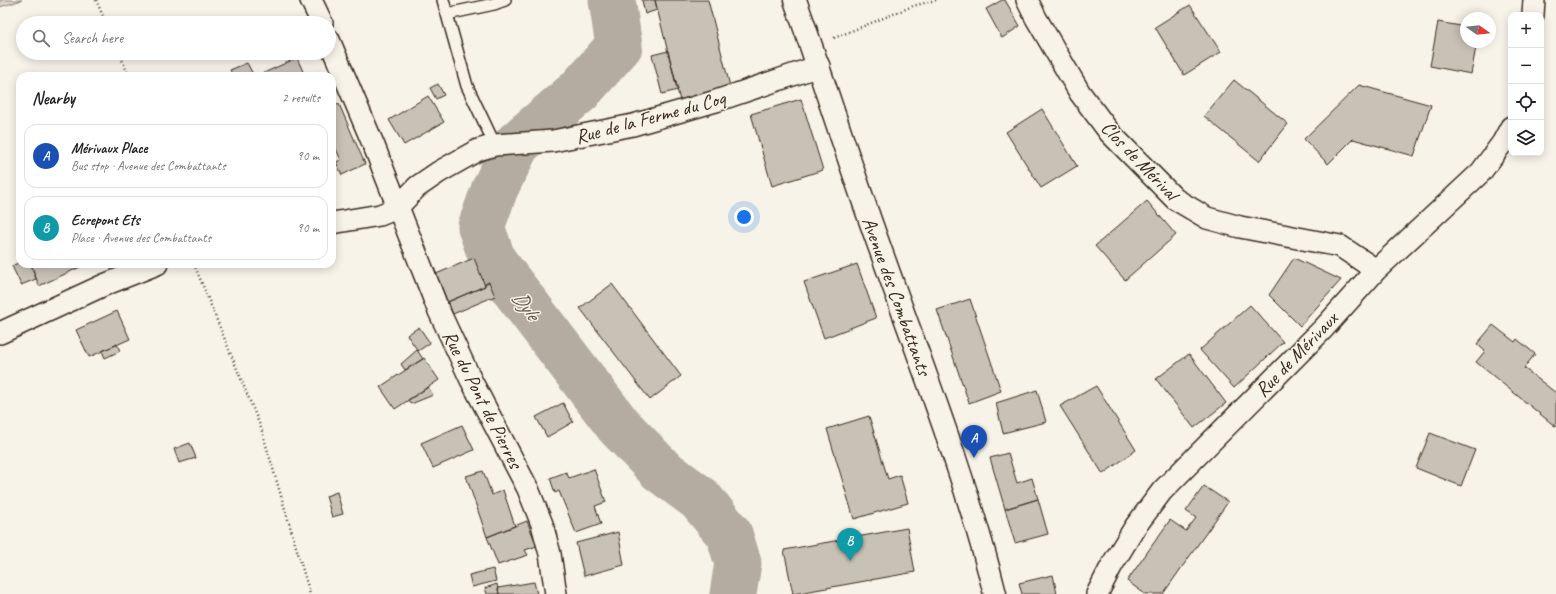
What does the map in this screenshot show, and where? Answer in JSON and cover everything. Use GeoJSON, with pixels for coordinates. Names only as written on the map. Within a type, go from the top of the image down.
{"type":"FeatureCollection","features":[{"type":"Feature","properties":{"kind":"main road","name":"Avenue des Combattants"},"geometry":{"type":"LineString","coordinates":[[795,0],[819,66],[852,170],[946,433],[985,551],[996,594]]}},
{"type":"Feature","properties":{"kind":"street"},"geometry":{"type":"LineString","coordinates":[[311,0],[319,16]]}},
{"type":"Feature","properties":{"kind":"street","name":"Clos de Mérival"},"geometry":{"type":"LineString","coordinates":[[1027,0],[1080,93],[1110,133],[1175,199],[1206,218],[1240,227],[1340,246],[1376,270]]}},
{"type":"Feature","properties":{"kind":"street"},"geometry":{"type":"LineString","coordinates":[[1533,12],[1534,0]]}},
{"type":"Feature","properties":{"kind":"street","name":"Rue du Pont de Pierres"},"geometry":{"type":"LineString","coordinates":[[336,56],[371,139],[438,309],[471,380],[528,489],[542,524],[550,554],[556,594]]}},
{"type":"Feature","properties":{"kind":"street","name":"Rue de la Ferme du Coq"},"geometry":{"type":"LineString","coordinates":[[486,148],[553,141],[633,125],[716,101],[819,66]]}},
{"type":"Feature","properties":{"kind":"street","name":"Rue de Mérivaux"},"geometry":{"type":"LineString","coordinates":[[1098,594],[1112,564],[1135,528],[1162,491],[1324,328],[1376,270],[1481,172],[1508,133]]}},
{"type":"Feature","properties":{"kind":"street"},"geometry":{"type":"LineString","coordinates":[[336,222],[380,215],[397,208],[417,187],[439,172],[486,148]]}},
{"type":"Feature","properties":{"kind":"street"},"geometry":{"type":"LineString","coordinates":[[0,333],[104,285],[147,268]]}},
{"type":"Feature","properties":{"kind":"lane"},"geometry":{"type":"LineString","coordinates":[[443,0],[486,148]]}},
{"type":"Feature","properties":{"kind":"lane"},"geometry":{"type":"LineString","coordinates":[[447,14],[494,4],[505,0]]}},
{"type":"Feature","properties":{"kind":"path"},"geometry":{"type":"LineString","coordinates":[[96,0],[103,16]]}},
{"type":"Feature","properties":{"kind":"path"},"geometry":{"type":"LineString","coordinates":[[846,34],[913,6],[936,0]]}},
{"type":"Feature","properties":{"kind":"path"},"geometry":{"type":"LineString","coordinates":[[122,60],[127,72]]}},
{"type":"Feature","properties":{"kind":"path"},"geometry":{"type":"LineString","coordinates":[[196,268],[261,428],[310,594]]}},
{"type":"Feature","properties":{"kind":"shaded area"},"geometry":{"type":"Polygon","coordinates":[[[0,0],[22,0],[0,7],[0,0]]]}},
{"type":"Feature","properties":{"kind":"building"},"geometry":{"type":"Polygon","coordinates":[[[642,0],[655,0],[657,10],[645,14],[642,0]]]}},
{"type":"Feature","properties":{"kind":"building"},"geometry":{"type":"Polygon","coordinates":[[[655,0],[708,0],[731,90],[680,101],[655,0]]]}},
{"type":"Feature","properties":{"kind":"building"},"geometry":{"type":"Polygon","coordinates":[[[1002,0],[1005,0],[1020,26],[1002,38],[986,9],[1002,0]]]}},
{"type":"Feature","properties":{"kind":"building"},"geometry":{"type":"Polygon","coordinates":[[[1190,5],[1221,52],[1184,75],[1155,27],[1190,5]]]}},
{"type":"Feature","properties":{"kind":"building"},"geometry":{"type":"Polygon","coordinates":[[[1438,22],[1460,26],[1460,48],[1476,48],[1471,74],[1430,66],[1438,22]]]}},
{"type":"Feature","properties":{"kind":"building"},"geometry":{"type":"Polygon","coordinates":[[[668,51],[678,90],[662,94],[652,55],[668,51]]]}},
{"type":"Feature","properties":{"kind":"building"},"geometry":{"type":"Polygon","coordinates":[[[293,60],[298,60],[303,72],[266,72],[293,60]]]}},
{"type":"Feature","properties":{"kind":"building"},"geometry":{"type":"Polygon","coordinates":[[[247,63],[252,72],[231,72],[230,70],[247,63]]]}},
{"type":"Feature","properties":{"kind":"building"},"geometry":{"type":"Polygon","coordinates":[[[1234,80],[1288,124],[1259,161],[1204,116],[1234,80]]]}},
{"type":"Feature","properties":{"kind":"building"},"geometry":{"type":"Polygon","coordinates":[[[438,84],[444,95],[436,99],[430,88],[438,84]]]}},
{"type":"Feature","properties":{"kind":"building"},"geometry":{"type":"Polygon","coordinates":[[[1359,85],[1431,105],[1414,156],[1353,139],[1328,164],[1304,139],[1359,85]]]}},
{"type":"Feature","properties":{"kind":"building"},"geometry":{"type":"Polygon","coordinates":[[[428,96],[444,122],[404,145],[389,120],[428,96]]]}},
{"type":"Feature","properties":{"kind":"building"},"geometry":{"type":"Polygon","coordinates":[[[801,99],[823,170],[772,186],[751,114],[801,99]]]}},
{"type":"Feature","properties":{"kind":"building"},"geometry":{"type":"Polygon","coordinates":[[[339,104],[365,164],[342,175],[336,162],[341,160],[336,149],[336,105],[339,104]]]}},
{"type":"Feature","properties":{"kind":"building"},"geometry":{"type":"Polygon","coordinates":[[[1042,109],[1077,166],[1041,188],[1006,132],[1042,109]]]}},
{"type":"Feature","properties":{"kind":"building"},"geometry":{"type":"Polygon","coordinates":[[[1147,201],[1176,235],[1125,280],[1095,246],[1147,201]]]}},
{"type":"Feature","properties":{"kind":"building"},"geometry":{"type":"Polygon","coordinates":[[[474,258],[485,286],[447,302],[436,274],[474,258]]]}},
{"type":"Feature","properties":{"kind":"building"},"geometry":{"type":"Polygon","coordinates":[[[1294,258],[1341,280],[1300,326],[1269,295],[1294,258]]]}},
{"type":"Feature","properties":{"kind":"building"},"geometry":{"type":"Polygon","coordinates":[[[16,264],[16,268],[32,268],[36,279],[21,285],[12,266],[16,264]]]}},
{"type":"Feature","properties":{"kind":"building"},"geometry":{"type":"Polygon","coordinates":[[[857,264],[876,318],[824,338],[804,282],[857,264]]]}},
{"type":"Feature","properties":{"kind":"building"},"geometry":{"type":"Polygon","coordinates":[[[32,268],[78,268],[39,286],[32,268]]]}},
{"type":"Feature","properties":{"kind":"building"},"geometry":{"type":"Polygon","coordinates":[[[489,282],[495,296],[453,314],[448,302],[485,286],[485,284],[489,282]]]}},
{"type":"Feature","properties":{"kind":"building"},"geometry":{"type":"Polygon","coordinates":[[[612,284],[681,376],[650,400],[580,308],[612,284]]]}},
{"type":"Feature","properties":{"kind":"building"},"geometry":{"type":"Polygon","coordinates":[[[970,299],[1001,391],[969,403],[937,310],[970,299]]]}},
{"type":"Feature","properties":{"kind":"building"},"geometry":{"type":"Polygon","coordinates":[[[1250,305],[1283,342],[1234,388],[1200,350],[1250,305]]]}},
{"type":"Feature","properties":{"kind":"building"},"geometry":{"type":"Polygon","coordinates":[[[117,311],[130,339],[89,357],[76,330],[117,311]]]}},
{"type":"Feature","properties":{"kind":"building"},"geometry":{"type":"Polygon","coordinates":[[[1493,325],[1515,342],[1517,339],[1535,354],[1524,368],[1556,393],[1556,427],[1476,362],[1485,351],[1477,344],[1493,325]]]}},
{"type":"Feature","properties":{"kind":"building"},"geometry":{"type":"Polygon","coordinates":[[[419,327],[430,343],[418,351],[407,335],[419,327]]]}},
{"type":"Feature","properties":{"kind":"building"},"geometry":{"type":"Polygon","coordinates":[[[117,344],[120,351],[105,358],[102,351],[117,344]]]}},
{"type":"Feature","properties":{"kind":"building"},"geometry":{"type":"Polygon","coordinates":[[[417,350],[423,359],[405,370],[401,364],[417,350]]]}},
{"type":"Feature","properties":{"kind":"building"},"geometry":{"type":"Polygon","coordinates":[[[1189,354],[1226,403],[1194,428],[1156,379],[1189,354]]]}},
{"type":"Feature","properties":{"kind":"building"},"geometry":{"type":"Polygon","coordinates":[[[424,358],[439,380],[395,409],[380,387],[424,358]]]}},
{"type":"Feature","properties":{"kind":"building"},"geometry":{"type":"Polygon","coordinates":[[[1096,386],[1136,450],[1103,474],[1060,406],[1096,386]]]}},
{"type":"Feature","properties":{"kind":"building"},"geometry":{"type":"Polygon","coordinates":[[[428,387],[433,395],[411,404],[408,400],[428,387]]]}},
{"type":"Feature","properties":{"kind":"building"},"geometry":{"type":"Polygon","coordinates":[[[1037,390],[1046,422],[1003,433],[996,403],[1037,390]]]}},
{"type":"Feature","properties":{"kind":"building"},"geometry":{"type":"Polygon","coordinates":[[[563,403],[573,422],[547,437],[536,417],[563,403]]]}},
{"type":"Feature","properties":{"kind":"building"},"geometry":{"type":"Polygon","coordinates":[[[869,416],[888,479],[900,475],[908,503],[854,519],[827,429],[869,416]]]}},
{"type":"Feature","properties":{"kind":"building"},"geometry":{"type":"Polygon","coordinates":[[[462,425],[474,450],[433,468],[421,443],[462,425]]]}},
{"type":"Feature","properties":{"kind":"building"},"geometry":{"type":"Polygon","coordinates":[[[1430,433],[1475,450],[1461,486],[1416,468],[1430,433]]]}},
{"type":"Feature","properties":{"kind":"building"},"geometry":{"type":"Polygon","coordinates":[[[190,443],[196,458],[179,463],[174,449],[190,443]]]}},
{"type":"Feature","properties":{"kind":"building"},"geometry":{"type":"Polygon","coordinates":[[[1008,453],[1017,483],[1032,478],[1038,499],[1005,509],[990,458],[1008,453]]]}},
{"type":"Feature","properties":{"kind":"building"},"geometry":{"type":"Polygon","coordinates":[[[594,469],[606,502],[595,506],[601,524],[576,533],[559,491],[555,493],[550,478],[566,472],[569,478],[594,469]]]}},
{"type":"Feature","properties":{"kind":"building"},"geometry":{"type":"Polygon","coordinates":[[[483,471],[492,495],[503,490],[515,526],[487,537],[466,476],[483,471]]]}},
{"type":"Feature","properties":{"kind":"building"},"geometry":{"type":"Polygon","coordinates":[[[1204,486],[1228,502],[1163,594],[1145,594],[1127,581],[1170,520],[1186,531],[1196,518],[1186,511],[1204,486]]]}},
{"type":"Feature","properties":{"kind":"building"},"geometry":{"type":"Polygon","coordinates":[[[337,492],[343,514],[332,517],[326,496],[337,492]]]}},
{"type":"Feature","properties":{"kind":"building"},"geometry":{"type":"Polygon","coordinates":[[[1038,499],[1048,534],[1015,543],[1005,509],[1038,499]]]}},
{"type":"Feature","properties":{"kind":"building"},"geometry":{"type":"Polygon","coordinates":[[[527,521],[537,546],[525,550],[528,555],[498,565],[487,537],[527,521]]]}},
{"type":"Feature","properties":{"kind":"building"},"geometry":{"type":"Polygon","coordinates":[[[907,528],[915,572],[793,594],[784,550],[907,528]]]}},
{"type":"Feature","properties":{"kind":"building"},"geometry":{"type":"Polygon","coordinates":[[[618,532],[624,565],[584,576],[576,543],[618,532]]]}},
{"type":"Feature","properties":{"kind":"building"},"geometry":{"type":"Polygon","coordinates":[[[493,569],[496,581],[472,587],[469,575],[493,569]]]}},
{"type":"Feature","properties":{"kind":"building"},"geometry":{"type":"Polygon","coordinates":[[[1053,575],[1057,594],[1022,594],[1019,583],[1053,575]]]}},
{"type":"Feature","properties":{"kind":"building"},"geometry":{"type":"Polygon","coordinates":[[[534,582],[537,594],[499,594],[498,588],[534,582]]]}},
{"type":"Feature","properties":{"kind":"building"},"geometry":{"type":"Polygon","coordinates":[[[497,584],[499,594],[487,594],[485,588],[497,584]]]}},
{"type":"Feature","properties":{"kind":"waterway","name":"Dyle"},"geometry":{"type":"LineString","coordinates":[[612,0],[619,46],[579,91],[517,144],[495,188],[481,227],[493,261],[618,425],[661,470],[700,499],[729,534],[738,563],[733,594]]}},
{"type":"Feature","properties":{"kind":"place","name":"Mérivaux Place"},"geometry":{"type":"Point","coordinates":[974,458]}},
{"type":"Feature","properties":{"kind":"place","name":"Ecrepont Ets"},"geometry":{"type":"Point","coordinates":[850,561]}}]}
